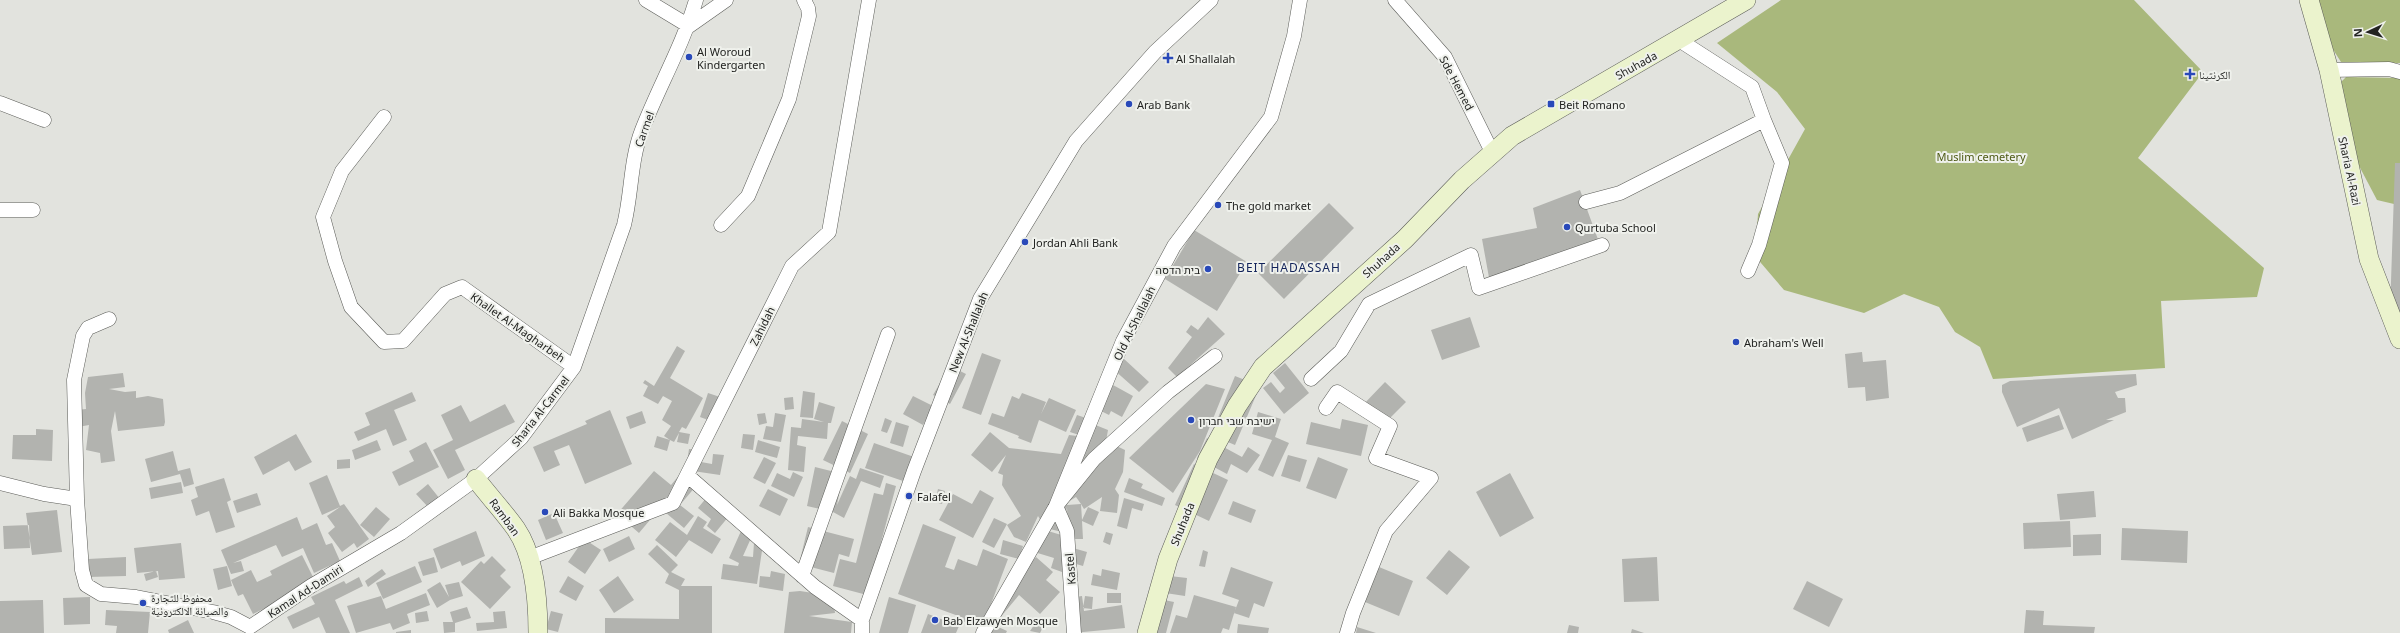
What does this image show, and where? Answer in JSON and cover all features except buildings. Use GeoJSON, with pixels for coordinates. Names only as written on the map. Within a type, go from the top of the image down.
{"type":"FeatureCollection","features":[{"type":"Feature","properties":{"kind":"street"},"geometry":{"type":"LineString","coordinates":[[646,0],[689,26],[726,0]]}},
{"type":"Feature","properties":{"kind":"street","name":"Carmel"},"geometry":{"type":"LineString","coordinates":[[574,367],[624,225],[629,204],[630,173],[642,131],[689,26],[696,0]]}},
{"type":"Feature","properties":{"kind":"street"},"geometry":{"type":"LineString","coordinates":[[721,225],[748,196],[789,99],[809,16],[808,8],[804,0]]}},
{"type":"Feature","properties":{"kind":"street","name":"Zahidah"},"geometry":{"type":"LineString","coordinates":[[529,558],[673,503],[688,476],[792,266],[829,232],[869,0]]}},
{"type":"Feature","properties":{"kind":"street","name":"New Al-Shallalah"},"geometry":{"type":"LineString","coordinates":[[862,627],[914,471],[980,299],[1076,141],[1155,52],[1211,0]]}},
{"type":"Feature","properties":{"kind":"street","name":"Old Al-Shallalah"},"geometry":{"type":"LineString","coordinates":[[983,633],[1056,506],[1123,342],[1174,246],[1271,117],[1294,36],[1300,0]]}},
{"type":"Feature","properties":{"kind":"street","name":"Sde Hemed"},"geometry":{"type":"LineString","coordinates":[[1395,0],[1444,57],[1493,154]]}},
{"type":"Feature","properties":{"kind":"street","name":"Shuhada"},"geometry":{"type":"LineString","coordinates":[[1147,633],[1168,560],[1208,459],[1237,406],[1263,367],[1405,239],[1462,180],[1512,136],[1746,0]]}},
{"type":"Feature","properties":{"kind":"street","name":"Sharia Al-Razi"},"geometry":{"type":"LineString","coordinates":[[2308,0],[2329,70],[2369,259],[2400,339]]}},
{"type":"Feature","properties":{"kind":"street"},"geometry":{"type":"LineString","coordinates":[[1679,40],[1752,87],[1782,163],[1759,245],[1748,271]]}},
{"type":"Feature","properties":{"kind":"street"},"geometry":{"type":"LineString","coordinates":[[2329,70],[2389,69],[2400,72]]}},
{"type":"Feature","properties":{"kind":"street"},"geometry":{"type":"LineString","coordinates":[[0,103],[44,120]]}},
{"type":"Feature","properties":{"kind":"street","name":"Khallet Al-Magharbeh"},"geometry":{"type":"LineString","coordinates":[[384,117],[342,171],[323,217],[335,261],[351,307],[384,342],[403,342],[445,294],[462,287],[574,367]]}},
{"type":"Feature","properties":{"kind":"street"},"geometry":{"type":"LineString","coordinates":[[1586,202],[1620,193],[1764,120]]}},
{"type":"Feature","properties":{"kind":"street"},"geometry":{"type":"LineString","coordinates":[[0,210],[33,210]]}},
{"type":"Feature","properties":{"kind":"street"},"geometry":{"type":"LineString","coordinates":[[1311,378],[1341,351],[1369,304],[1471,255],[1479,288],[1602,246]]}},
{"type":"Feature","properties":{"kind":"street"},"geometry":{"type":"LineString","coordinates":[[0,482],[44,494],[77,499],[74,380],[82,336],[88,328],[109,319]]}},
{"type":"Feature","properties":{"kind":"street"},"geometry":{"type":"LineString","coordinates":[[802,576],[888,334]]}},
{"type":"Feature","properties":{"kind":"street"},"geometry":{"type":"LineString","coordinates":[[1056,506],[1094,459],[1168,392],[1215,356]]}},
{"type":"Feature","properties":{"kind":"street","name":"Sharia Al-Carmel"},"geometry":{"type":"LineString","coordinates":[[476,479],[521,438],[574,367]]}},
{"type":"Feature","properties":{"kind":"street"},"geometry":{"type":"LineString","coordinates":[[1326,408],[1337,392],[1390,426],[1376,458],[1430,478],[1386,531],[1362,587],[1347,633]]}},
{"type":"Feature","properties":{"kind":"street"},"geometry":{"type":"LineString","coordinates":[[688,476],[862,627]]}},
{"type":"Feature","properties":{"kind":"street","name":"Kamal Ad-Damiri"},"geometry":{"type":"LineString","coordinates":[[77,499],[80,523],[82,570],[86,585],[101,594],[136,597],[231,617],[245,630],[311,586],[401,533],[476,479]]}},
{"type":"Feature","properties":{"kind":"street","name":"Ramban"},"geometry":{"type":"LineString","coordinates":[[476,479],[517,530],[529,558],[538,611],[538,633]]}},
{"type":"Feature","properties":{"kind":"street","name":"Kastel"},"geometry":{"type":"LineString","coordinates":[[1056,506],[1067,531],[1074,633]]}},
{"type":"Feature","properties":{"kind":"green space","name":"Muslim cemetery"},"geometry":{"type":"Polygon","coordinates":[[[1781,0],[2134,0],[2203,72],[2138,158],[2264,268],[2257,297],[2161,301],[2165,368],[1993,379],[1980,347],[1955,332],[1939,307],[1904,294],[1864,313],[1784,290],[1755,256],[1758,214],[1805,129],[1777,92],[1717,43],[1781,0]]]}},
{"type":"Feature","properties":{"kind":"green space"},"geometry":{"type":"Polygon","coordinates":[[[2315,0],[2400,0],[2400,63],[2341,62],[2327,40],[2315,0]]]}},
{"type":"Feature","properties":{"kind":"green space"},"geometry":{"type":"Polygon","coordinates":[[[2346,77],[2400,78],[2400,163],[2394,204],[2377,200],[2357,162],[2340,83],[2346,77]]]}},
{"type":"Feature","properties":{"kind":"place","name":"Al Woroud Kindergarten"},"geometry":{"type":"Point","coordinates":[689,57]}},
{"type":"Feature","properties":{"kind":"place","name":"Al Shallalah"},"geometry":{"type":"Point","coordinates":[1168,58]}},
{"type":"Feature","properties":{"kind":"place","name":"الكرنتينا"},"geometry":{"type":"Point","coordinates":[2190,74]}},
{"type":"Feature","properties":{"kind":"place","name":"Arab Bank"},"geometry":{"type":"Point","coordinates":[1129,104]}},
{"type":"Feature","properties":{"kind":"place","name":"Beit Romano"},"geometry":{"type":"Point","coordinates":[1551,104]}},
{"type":"Feature","properties":{"kind":"place","name":"The gold market"},"geometry":{"type":"Point","coordinates":[1218,205]}},
{"type":"Feature","properties":{"kind":"place","name":"Qurtuba School"},"geometry":{"type":"Point","coordinates":[1567,227]}},
{"type":"Feature","properties":{"kind":"place","name":"Jordan Ahli Bank"},"geometry":{"type":"Point","coordinates":[1025,242]}},
{"type":"Feature","properties":{"kind":"place","name":"בית הדסה"},"geometry":{"type":"Point","coordinates":[1208,269]}},
{"type":"Feature","properties":{"kind":"place","name":"Abraham's Well"},"geometry":{"type":"Point","coordinates":[1736,342]}},
{"type":"Feature","properties":{"kind":"place","name":"ישיבת שבי חברון"},"geometry":{"type":"Point","coordinates":[1191,420]}},
{"type":"Feature","properties":{"kind":"place","name":"Falafel"},"geometry":{"type":"Point","coordinates":[909,496]}},
{"type":"Feature","properties":{"kind":"place","name":"Ali Bakka Mosque"},"geometry":{"type":"Point","coordinates":[545,512]}},
{"type":"Feature","properties":{"kind":"place","name":"محفوظ للتجارة والصيانة الالكترونية"},"geometry":{"type":"Point","coordinates":[143,603]}},
{"type":"Feature","properties":{"kind":"place","name":"Bab Elzawyeh Mosque"},"geometry":{"type":"Point","coordinates":[935,620]}},
{"type":"Feature","properties":{"kind":"district","name":"BEIT HADASSAH"},"geometry":{"type":"Point","coordinates":[1289,267]}}]}
